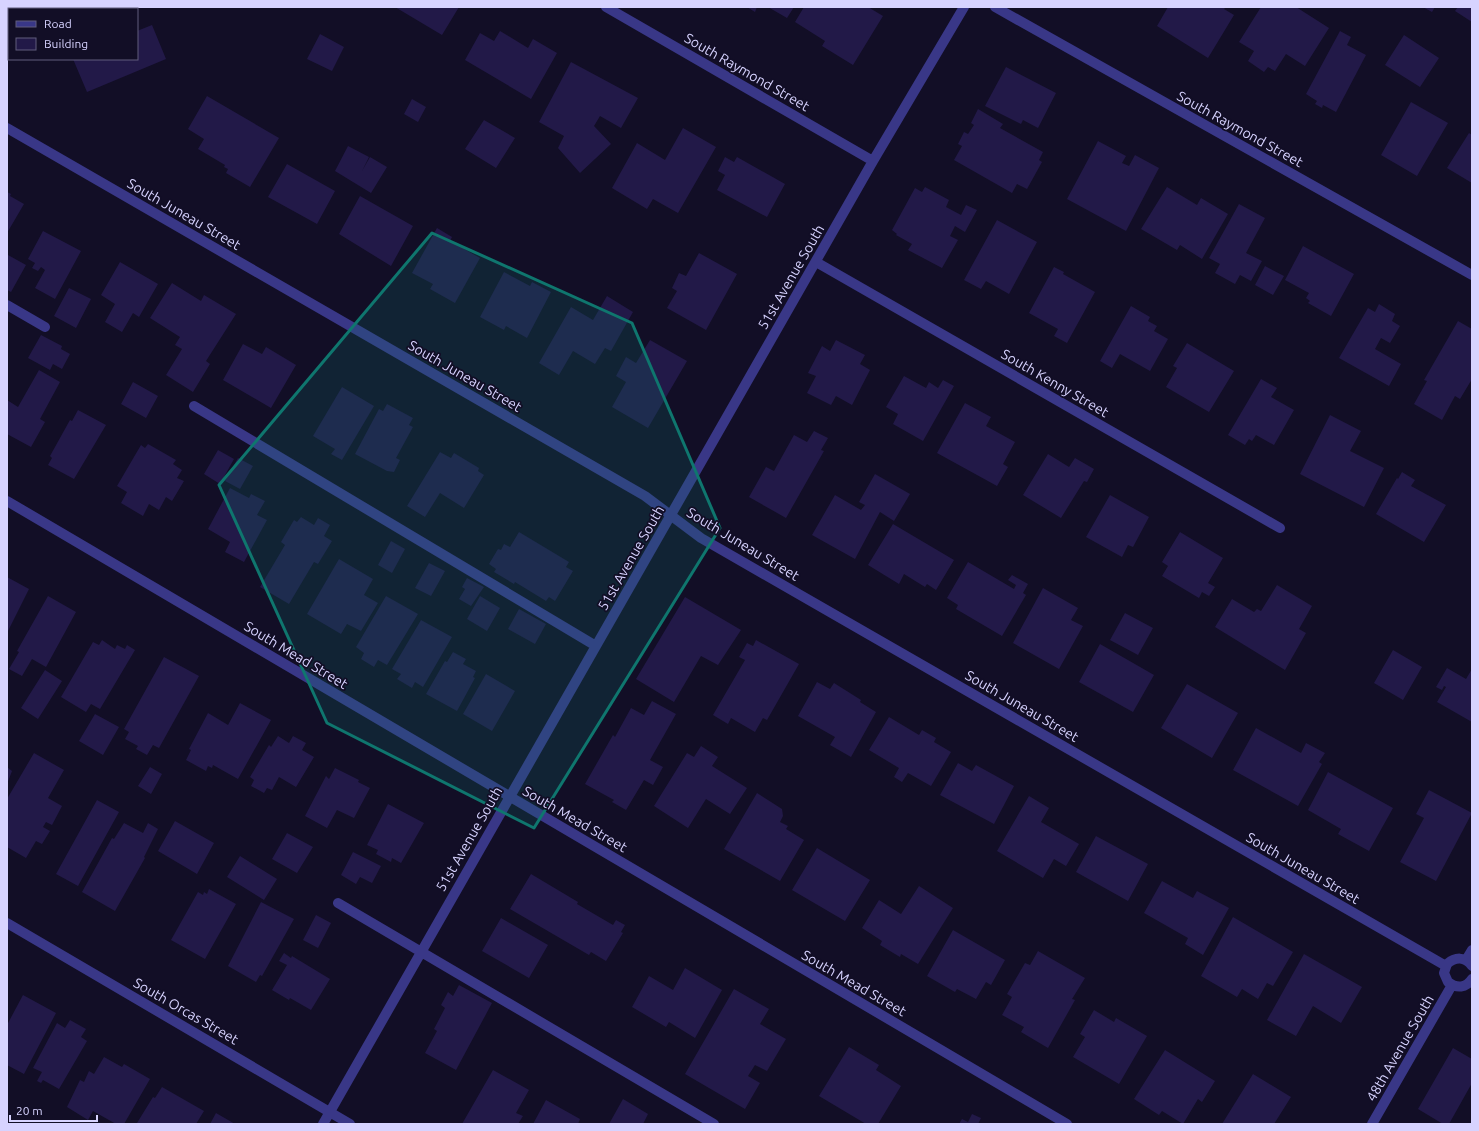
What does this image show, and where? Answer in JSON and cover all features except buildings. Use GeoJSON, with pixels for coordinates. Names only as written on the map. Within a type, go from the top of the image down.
{"type":"FeatureCollection","features":[{"type":"Feature","properties":{"kind":"street","name":"South Raymond Street"},"geometry":{"type":"LineString","coordinates":[[606,7],[873,161]]}},
{"type":"Feature","properties":{"kind":"street","name":"51st Avenue South"},"geometry":{"type":"LineString","coordinates":[[323,1124],[873,161],[964,7]]}},
{"type":"Feature","properties":{"kind":"street","name":"South Raymond Street"},"geometry":{"type":"LineString","coordinates":[[995,7],[1472,275]]}},
{"type":"Feature","properties":{"kind":"street","name":"South Juneau Street"},"geometry":{"type":"LineString","coordinates":[[7,128],[644,496],[701,538],[1446,966]]}},
{"type":"Feature","properties":{"kind":"street","name":"South Kenny Street"},"geometry":{"type":"LineString","coordinates":[[816,262],[1280,528]]}},
{"type":"Feature","properties":{"kind":"street"},"geometry":{"type":"LineString","coordinates":[[7,305],[45,327]]}},
{"type":"Feature","properties":{"kind":"street"},"geometry":{"type":"LineString","coordinates":[[194,406],[596,646]]}},
{"type":"Feature","properties":{"kind":"street","name":"South Mead Street"},"geometry":{"type":"LineString","coordinates":[[7,500],[509,797],[1067,1124]]}},
{"type":"Feature","properties":{"kind":"street"},"geometry":{"type":"LineString","coordinates":[[338,903],[714,1124]]}},
{"type":"Feature","properties":{"kind":"street","name":"South Orcas Street"},"geometry":{"type":"LineString","coordinates":[[7,923],[350,1124]]}},
{"type":"Feature","properties":{"kind":"street"},"geometry":{"type":"LineString","coordinates":[[1472,950],[1469,963],[1455,958],[1446,966],[1444,973],[1445,978],[1452,985],[1462,987],[1472,980]]}},
{"type":"Feature","properties":{"kind":"street","name":"48th Avenue South"},"geometry":{"type":"LineString","coordinates":[[1372,1124],[1452,985]]}},
{"type":"Feature","properties":{"kind":"highlighted area"},"geometry":{"type":"Polygon","coordinates":[[[432,233],[632,323],[720,528],[534,828],[327,723],[219,485],[432,233]]]}}]}
